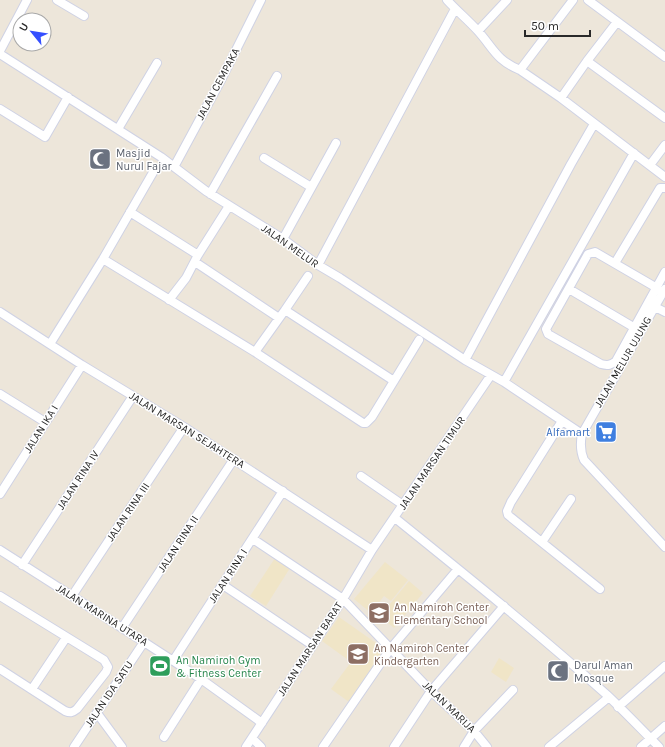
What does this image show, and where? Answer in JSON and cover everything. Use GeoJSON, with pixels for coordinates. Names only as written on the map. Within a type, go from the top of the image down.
{"type":"FeatureCollection","features":[{"type":"Feature","properties":{"kind":"street"},"geometry":{"type":"LineString","coordinates":[[0,50],[27,0]]}},
{"type":"Feature","properties":{"kind":"street"},"geometry":{"type":"LineString","coordinates":[[57,0],[84,16]]}},
{"type":"Feature","properties":{"kind":"street"},"geometry":{"type":"LineString","coordinates":[[447,0],[478,31],[496,55],[503,61],[520,70],[561,98],[665,177]]}},
{"type":"Feature","properties":{"kind":"street"},"geometry":{"type":"LineString","coordinates":[[478,31],[507,0]]}},
{"type":"Feature","properties":{"kind":"street"},"geometry":{"type":"LineString","coordinates":[[520,70],[573,0]]}},
{"type":"Feature","properties":{"kind":"street"},"geometry":{"type":"LineString","coordinates":[[588,0],[665,57]]}},
{"type":"Feature","properties":{"kind":"street","name":"JALAN CEMPAKA"},"geometry":{"type":"LineString","coordinates":[[174,167],[221,80],[260,1]]}},
{"type":"Feature","properties":{"kind":"street"},"geometry":{"type":"LineString","coordinates":[[318,265],[455,9]]}},
{"type":"Feature","properties":{"kind":"street"},"geometry":{"type":"LineString","coordinates":[[561,98],[617,22]]}},
{"type":"Feature","properties":{"kind":"street","name":"JALAN MELUR"},"geometry":{"type":"LineString","coordinates":[[0,54],[161,157],[210,194],[282,238],[318,265],[465,360],[504,382],[582,434]]}},
{"type":"Feature","properties":{"kind":"street"},"geometry":{"type":"LineString","coordinates":[[587,61],[665,118]]}},
{"type":"Feature","properties":{"kind":"street"},"geometry":{"type":"LineString","coordinates":[[118,129],[157,63]]}},
{"type":"Feature","properties":{"kind":"street"},"geometry":{"type":"LineString","coordinates":[[210,194],[277,76]]}},
{"type":"Feature","properties":{"kind":"street"},"geometry":{"type":"LineString","coordinates":[[0,109],[45,137],[68,97]]}},
{"type":"Feature","properties":{"kind":"street"},"geometry":{"type":"LineString","coordinates":[[465,360],[594,124]]}},
{"type":"Feature","properties":{"kind":"street"},"geometry":{"type":"LineString","coordinates":[[282,238],[336,142]]}},
{"type":"Feature","properties":{"kind":"street"},"geometry":{"type":"LineString","coordinates":[[650,165],[665,145]]}},
{"type":"Feature","properties":{"kind":"street"},"geometry":{"type":"LineString","coordinates":[[504,382],[634,153]]}},
{"type":"Feature","properties":{"kind":"street"},"geometry":{"type":"LineString","coordinates":[[264,158],[311,187]]}},
{"type":"Feature","properties":{"kind":"street"},"geometry":{"type":"LineString","coordinates":[[50,344],[103,259],[155,169]]}},
{"type":"Feature","properties":{"kind":"street"},"geometry":{"type":"LineString","coordinates":[[615,263],[660,188],[665,188]]}},
{"type":"Feature","properties":{"kind":"street"},"geometry":{"type":"LineString","coordinates":[[168,300],[186,278],[229,206]]}},
{"type":"Feature","properties":{"kind":"street"},"geometry":{"type":"LineString","coordinates":[[130,212],[279,318]]}},
{"type":"Feature","properties":{"kind":"street"},"geometry":{"type":"LineString","coordinates":[[662,290],[595,252],[588,254],[546,329],[548,334],[607,366],[611,365],[616,361],[635,328],[662,290],[665,272]]}},
{"type":"Feature","properties":{"kind":"street"},"geometry":{"type":"LineString","coordinates":[[103,259],[255,352],[363,423],[366,423],[372,417],[420,340]]}},
{"type":"Feature","properties":{"kind":"street"},"geometry":{"type":"LineString","coordinates":[[255,352],[308,276]]}},
{"type":"Feature","properties":{"kind":"street"},"geometry":{"type":"LineString","coordinates":[[569,289],[635,328]]}},
{"type":"Feature","properties":{"kind":"street","name":"JALAN MELUR UJUNG"},"geometry":{"type":"LineString","coordinates":[[582,434],[655,307],[662,290]]}},
{"type":"Feature","properties":{"kind":"street"},"geometry":{"type":"LineString","coordinates":[[655,307],[665,312]]}},
{"type":"Feature","properties":{"kind":"street"},"geometry":{"type":"LineString","coordinates":[[285,310],[394,381]]}},
{"type":"Feature","properties":{"kind":"street","name":"JALAN MARSAN SEJAHTERA"},"geometry":{"type":"LineString","coordinates":[[0,312],[82,365],[184,427],[372,550]]}},
{"type":"Feature","properties":{"kind":"street","name":"JALAN IKA I"},"geometry":{"type":"LineString","coordinates":[[0,494],[82,365]]}},
{"type":"Feature","properties":{"kind":"street","name":"JALAN MARSAN TIMUR"},"geometry":{"type":"LineString","coordinates":[[372,550],[404,505],[490,375]]}},
{"type":"Feature","properties":{"kind":"street"},"geometry":{"type":"LineString","coordinates":[[0,394],[46,422]]}},
{"type":"Feature","properties":{"kind":"street","name":"JALAN RINA IV"},"geometry":{"type":"LineString","coordinates":[[22,565],[133,396]]}},
{"type":"Feature","properties":{"kind":"street"},"geometry":{"type":"LineString","coordinates":[[562,421],[507,508],[508,515],[600,589]]}},
{"type":"Feature","properties":{"kind":"street","name":"JALAN RINA III"},"geometry":{"type":"LineString","coordinates":[[72,596],[184,427]]}},
{"type":"Feature","properties":{"kind":"street"},"geometry":{"type":"LineString","coordinates":[[582,434],[580,451],[584,460],[665,547]]}},
{"type":"Feature","properties":{"kind":"street","name":"JALAN RINA II"},"geometry":{"type":"LineString","coordinates":[[122,628],[234,459]]}},
{"type":"Feature","properties":{"kind":"street"},"geometry":{"type":"LineString","coordinates":[[361,476],[404,505]]}},
{"type":"Feature","properties":{"kind":"street","name":"JALAN RINA I"},"geometry":{"type":"LineString","coordinates":[[173,661],[283,491]]}},
{"type":"Feature","properties":{"kind":"street"},"geometry":{"type":"LineString","coordinates":[[542,542],[570,499]]}},
{"type":"Feature","properties":{"kind":"street"},"geometry":{"type":"LineString","coordinates":[[395,518],[504,606],[609,697],[659,747]]}},
{"type":"Feature","properties":{"kind":"street","name":"JALAN MARIJA"},"geometry":{"type":"LineString","coordinates":[[253,539],[343,599],[431,691],[474,731],[487,747]]}},
{"type":"Feature","properties":{"kind":"street","name":"JALAN MARINA UTARA"},"geometry":{"type":"LineString","coordinates":[[0,550],[201,679],[262,723]]}},
{"type":"Feature","properties":{"kind":"street","name":"JALAN MARSAN BARAT"},"geometry":{"type":"LineString","coordinates":[[246,747],[343,599],[372,550]]}},
{"type":"Feature","properties":{"kind":"street"},"geometry":{"type":"LineString","coordinates":[[323,747],[391,648],[458,569]]}},
{"type":"Feature","properties":{"kind":"street"},"geometry":{"type":"LineString","coordinates":[[223,585],[312,645]]}},
{"type":"Feature","properties":{"kind":"street"},"geometry":{"type":"LineString","coordinates":[[0,596],[104,660],[108,667],[106,672],[73,712],[65,711],[0,669]]}},
{"type":"Feature","properties":{"kind":"street"},"geometry":{"type":"LineString","coordinates":[[394,747],[431,691],[504,606]]}},
{"type":"Feature","properties":{"kind":"street"},"geometry":{"type":"LineString","coordinates":[[32,689],[66,638]]}},
{"type":"Feature","properties":{"kind":"street","name":"JALAN IDA SATU"},"geometry":{"type":"LineString","coordinates":[[74,747],[144,642]]}},
{"type":"Feature","properties":{"kind":"street"},"geometry":{"type":"LineString","coordinates":[[618,707],[665,666]]}},
{"type":"Feature","properties":{"kind":"street"},"geometry":{"type":"LineString","coordinates":[[164,737],[201,679]]}},
{"type":"Feature","properties":{"kind":"street"},"geometry":{"type":"LineString","coordinates":[[464,747],[474,731],[513,690]]}},
{"type":"Feature","properties":{"kind":"street"},"geometry":{"type":"LineString","coordinates":[[549,747],[609,697]]}},
{"type":"Feature","properties":{"kind":"street"},"geometry":{"type":"LineString","coordinates":[[97,713],[118,745]]}},
{"type":"Feature","properties":{"kind":"street"},"geometry":{"type":"LineString","coordinates":[[641,747],[665,726]]}},
{"type":"Feature","properties":{"kind":"street"},"geometry":{"type":"LineString","coordinates":[[252,738],[261,747]]}},
{"type":"Feature","properties":{"kind":"shaded area"},"geometry":{"type":"Polygon","coordinates":[[[275,558],[290,568],[266,606],[250,596],[275,558]]]}},
{"type":"Feature","properties":{"kind":"shaded area"},"geometry":{"type":"Polygon","coordinates":[[[385,562],[408,580],[391,601],[384,596],[371,613],[354,599],[385,562]]]}},
{"type":"Feature","properties":{"kind":"shaded area"},"geometry":{"type":"Polygon","coordinates":[[[409,581],[423,593],[394,628],[380,616],[409,581]]]}},
{"type":"Feature","properties":{"kind":"shaded area"},"geometry":{"type":"Polygon","coordinates":[[[339,617],[386,650],[349,702],[331,689],[351,662],[322,641],[339,617]]]}},
{"type":"Feature","properties":{"kind":"shaded area"},"geometry":{"type":"Polygon","coordinates":[[[499,658],[514,668],[506,682],[491,672],[499,658]]]}},
{"type":"Feature","properties":{"kind":"place","name":"Masjid Nurul Fajar"},"geometry":{"type":"Point","coordinates":[100,159]}},
{"type":"Feature","properties":{"kind":"place","name":"Alfamart"},"geometry":{"type":"Point","coordinates":[606,432]}},
{"type":"Feature","properties":{"kind":"place","name":"An Namiroh Center Elementary School"},"geometry":{"type":"Point","coordinates":[379,613]}},
{"type":"Feature","properties":{"kind":"place","name":"An Namiroh Center Kindergarten"},"geometry":{"type":"Point","coordinates":[358,654]}},
{"type":"Feature","properties":{"kind":"place","name":"An Namiroh Gym & Fitness Center"},"geometry":{"type":"Point","coordinates":[160,666]}},
{"type":"Feature","properties":{"kind":"place","name":"Darul Aman Mosque"},"geometry":{"type":"Point","coordinates":[558,671]}}]}
